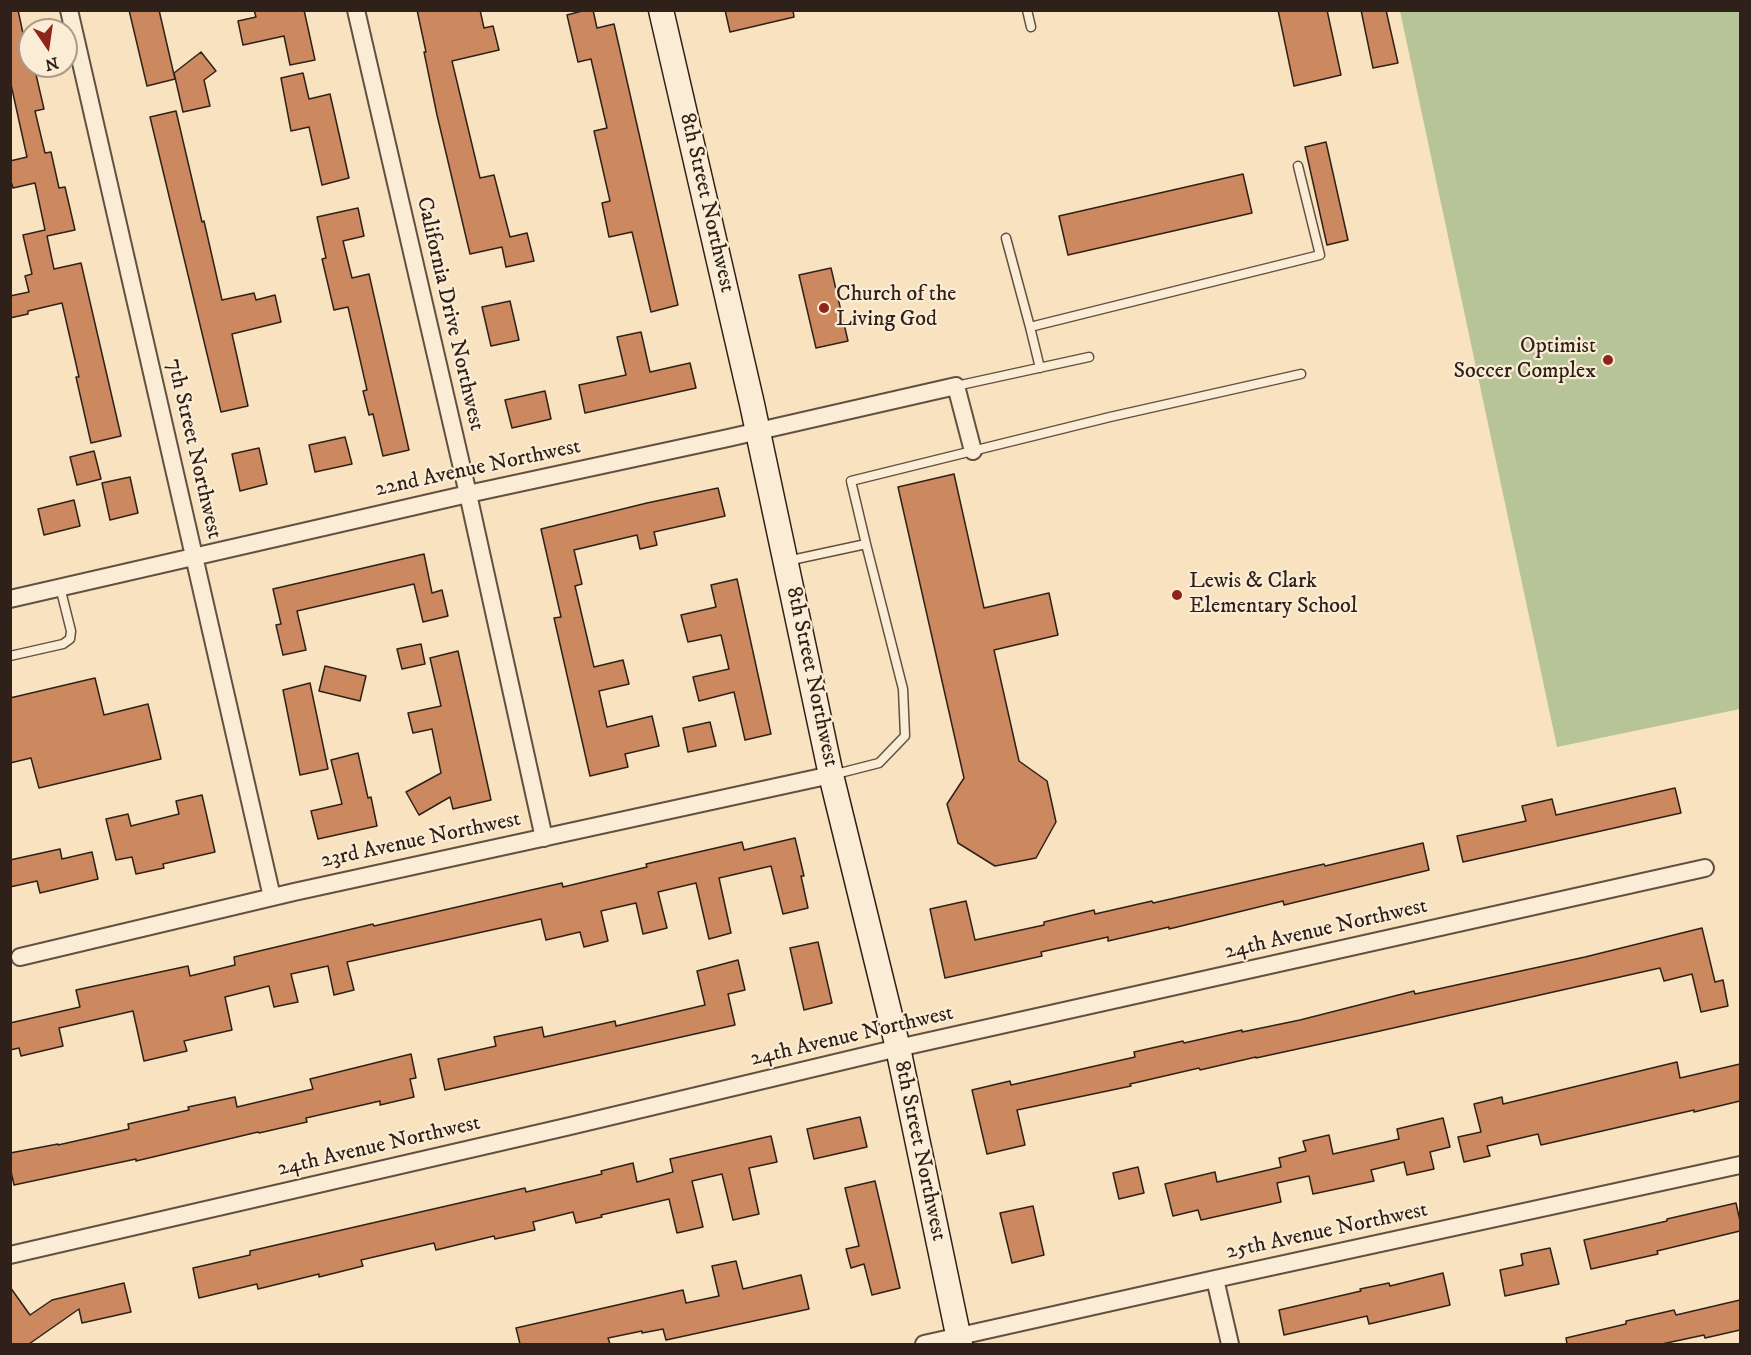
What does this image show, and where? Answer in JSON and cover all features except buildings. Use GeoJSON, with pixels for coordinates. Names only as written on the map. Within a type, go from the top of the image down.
{"type":"FeatureCollection","features":[{"type":"Feature","properties":{"kind":"street","name":"7th Street Northwest"},"geometry":{"type":"LineString","coordinates":[[69,10],[272,897]]}},
{"type":"Feature","properties":{"kind":"street","name":"California Drive Northwest"},"geometry":{"type":"LineString","coordinates":[[356,10],[468,494],[544,838]]}},
{"type":"Feature","properties":{"kind":"street","name":"8th Street Northwest"},"geometry":{"type":"LineString","coordinates":[[661,10],[787,561],[831,775],[898,1048],[959,1341]]}},
{"type":"Feature","properties":{"kind":"street","name":"22nd Avenue Northwest"},"geometry":{"type":"LineString","coordinates":[[10,599],[468,494],[956,386]]}},
{"type":"Feature","properties":{"kind":"street"},"geometry":{"type":"LineString","coordinates":[[956,386],[973,451]]}},
{"type":"Feature","properties":{"kind":"street","name":"23rd Avenue Northwest"},"geometry":{"type":"LineString","coordinates":[[20,957],[272,897],[831,775]]}},
{"type":"Feature","properties":{"kind":"street","name":"24th Avenue Northwest"},"geometry":{"type":"LineString","coordinates":[[10,1255],[898,1048],[1705,868]]}},
{"type":"Feature","properties":{"kind":"street","name":"25th Avenue Northwest"},"geometry":{"type":"LineString","coordinates":[[924,1344],[959,1341],[1215,1279],[1740,1165]]}},
{"type":"Feature","properties":{"kind":"street"},"geometry":{"type":"LineString","coordinates":[[1215,1279],[1230,1344]]}},
{"type":"Feature","properties":{"kind":"lane"},"geometry":{"type":"LineString","coordinates":[[1027,10],[1031,27]]}},
{"type":"Feature","properties":{"kind":"lane"},"geometry":{"type":"LineString","coordinates":[[1029,327],[1320,255],[1298,166]]}},
{"type":"Feature","properties":{"kind":"lane"},"geometry":{"type":"LineString","coordinates":[[1006,237],[1040,368]]}},
{"type":"Feature","properties":{"kind":"lane"},"geometry":{"type":"LineString","coordinates":[[956,386],[1089,357]]}},
{"type":"Feature","properties":{"kind":"lane"},"geometry":{"type":"LineString","coordinates":[[831,775],[879,763],[905,736],[903,689],[851,481],[1301,374]]}},
{"type":"Feature","properties":{"kind":"lane"},"geometry":{"type":"LineString","coordinates":[[787,561],[866,544]]}},
{"type":"Feature","properties":{"kind":"lane"},"geometry":{"type":"LineString","coordinates":[[10,656],[63,644],[70,639],[71,631],[60,587]]}},
{"type":"Feature","properties":{"kind":"green space","name":"Optimist Soccer Complex"},"geometry":{"type":"Polygon","coordinates":[[[1400,11],[1740,11],[1740,709],[1557,747],[1400,11]]]}},
{"type":"Feature","properties":{"kind":"place","name":"Church of the Living God"},"geometry":{"type":"Point","coordinates":[824,308]}},
{"type":"Feature","properties":{"kind":"place","name":"Optimist Soccer Complex"},"geometry":{"type":"Point","coordinates":[1608,360]}},
{"type":"Feature","properties":{"kind":"place","name":"Lewis & Clark Elementary School"},"geometry":{"type":"Point","coordinates":[1177,595]}}]}
